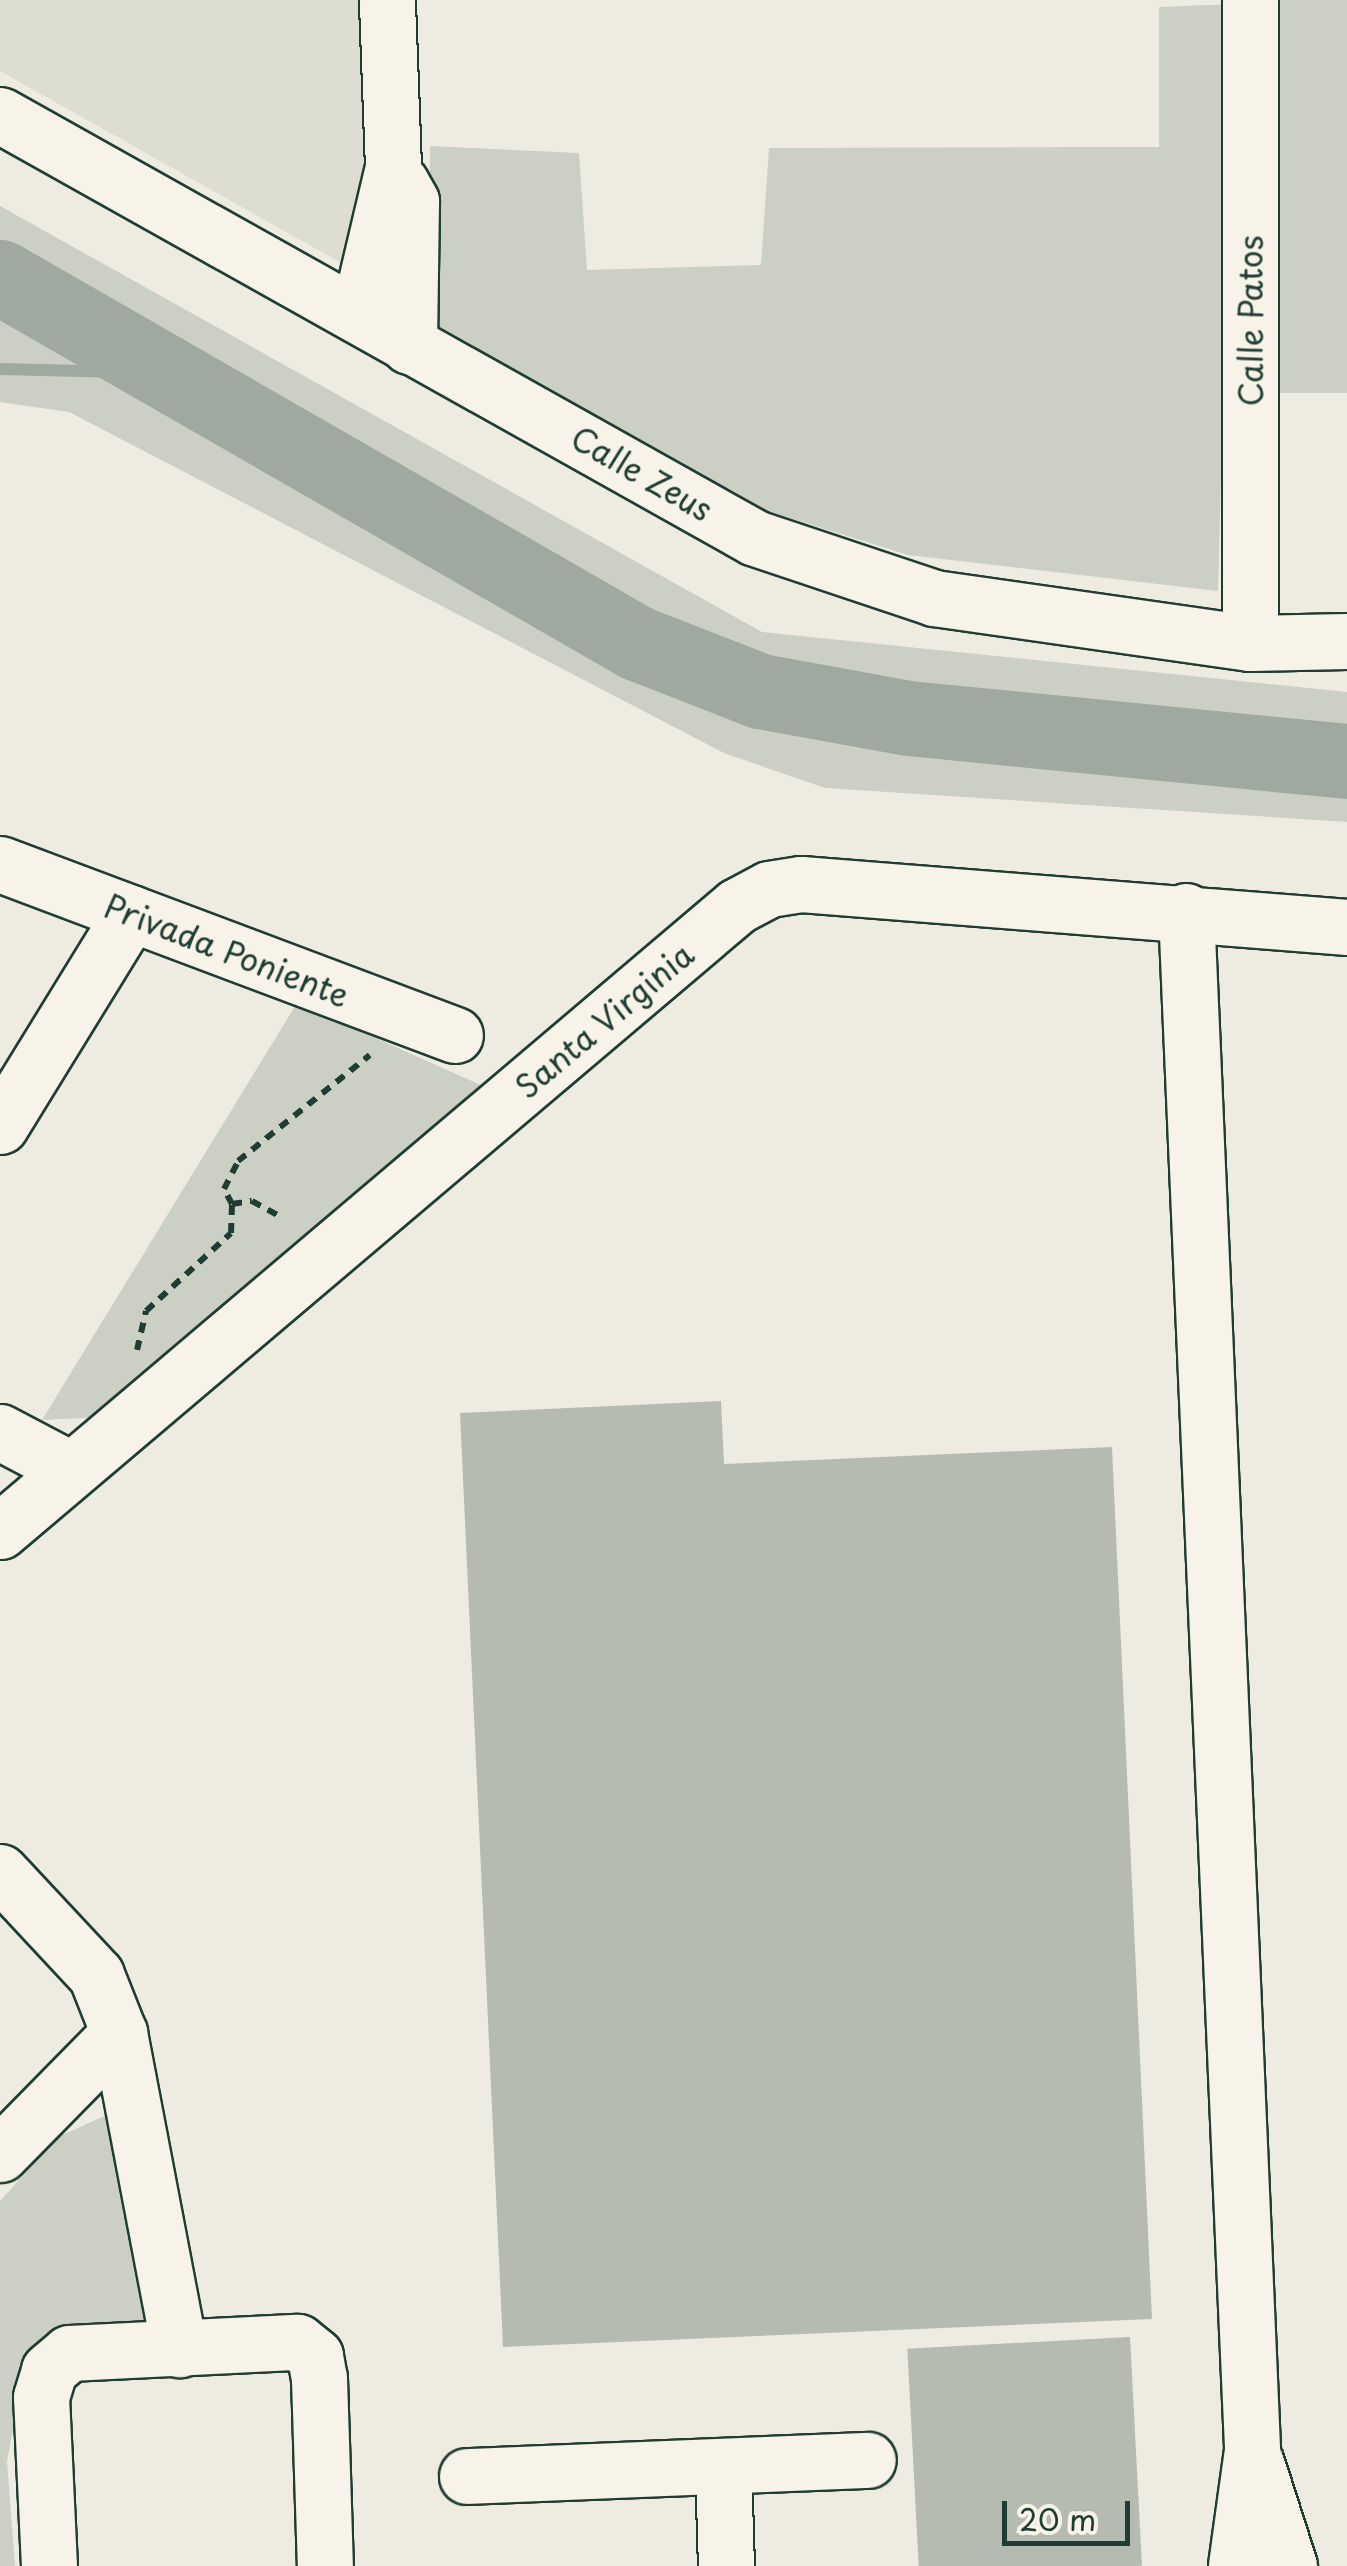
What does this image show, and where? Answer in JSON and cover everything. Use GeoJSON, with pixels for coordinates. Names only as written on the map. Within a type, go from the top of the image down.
{"type":"FeatureCollection","features":[{"type":"Feature","properties":{"kind":"street"},"geometry":{"type":"LineString","coordinates":[[358,316],[393,167],[388,0]]}},
{"type":"Feature","properties":{"kind":"street","name":"Calle Patos"},"geometry":{"type":"LineString","coordinates":[[1250,0],[1250,643]]}},
{"type":"Feature","properties":{"kind":"street","name":"Calle Zeus"},"geometry":{"type":"LineString","coordinates":[[0,115],[756,538],[934,598],[1250,643],[1347,641]]}},
{"type":"Feature","properties":{"kind":"street"},"geometry":{"type":"LineString","coordinates":[[393,167],[411,202],[409,346]]}},
{"type":"Feature","properties":{"kind":"street","name":"Privada Poniente"},"geometry":{"type":"LineString","coordinates":[[0,864],[455,1035]]}},
{"type":"Feature","properties":{"kind":"street","name":"Santa Virginia"},"geometry":{"type":"LineString","coordinates":[[0,1531],[738,906],[770,890],[801,884],[1186,910],[1347,927]]}},
{"type":"Feature","properties":{"kind":"street"},"geometry":{"type":"LineString","coordinates":[[1186,910],[1252,2450],[1236,2566]]}},
{"type":"Feature","properties":{"kind":"street"},"geometry":{"type":"LineString","coordinates":[[0,1126],[131,913]]}},
{"type":"Feature","properties":{"kind":"street"},"geometry":{"type":"LineString","coordinates":[[0,1432],[72,1470]]}},
{"type":"Feature","properties":{"kind":"street"},"geometry":{"type":"LineString","coordinates":[[0,1872],[96,1975],[118,2033],[179,2349]]}},
{"type":"Feature","properties":{"kind":"street"},"geometry":{"type":"LineString","coordinates":[[0,2154],[118,2033]]}},
{"type":"Feature","properties":{"kind":"street"},"geometry":{"type":"LineString","coordinates":[[49,2566],[41,2397],[49,2370],[69,2354],[298,2342],[315,2356],[325,2566]]}},
{"type":"Feature","properties":{"kind":"street"},"geometry":{"type":"LineString","coordinates":[[1252,2450],[1289,2566]]}},
{"type":"Feature","properties":{"kind":"street"},"geometry":{"type":"LineString","coordinates":[[467,2476],[868,2460]]}},
{"type":"Feature","properties":{"kind":"street"},"geometry":{"type":"LineString","coordinates":[[723,2466],[726,2566]]}},
{"type":"Feature","properties":{"kind":"path"},"geometry":{"type":"LineString","coordinates":[[137,1354],[146,1311],[230,1234],[232,1204],[224,1189],[238,1161],[378,1048]]}},
{"type":"Feature","properties":{"kind":"path"},"geometry":{"type":"LineString","coordinates":[[232,1204],[252,1201],[280,1217]]}},
{"type":"Feature","properties":{"kind":"shaded area"},"geometry":{"type":"Polygon","coordinates":[[[0,0],[366,0],[370,172],[352,269],[0,71],[0,0]]]}},
{"type":"Feature","properties":{"kind":"shaded area"},"geometry":{"type":"Polygon","coordinates":[[[1273,0],[1347,0],[1347,393],[1273,393],[1273,0]]]}},
{"type":"Feature","properties":{"kind":"shaded area"},"geometry":{"type":"Polygon","coordinates":[[[1233,4],[1218,591],[908,555],[761,509],[530,390],[428,329],[430,146],[579,153],[587,270],[761,265],[769,148],[1159,147],[1159,7],[1233,4]]]}},
{"type":"Feature","properties":{"kind":"shaded area"},"geometry":{"type":"Polygon","coordinates":[[[0,206],[762,632],[1347,692],[1347,822],[825,788],[724,753],[69,412],[0,402],[0,206]]]}},
{"type":"Feature","properties":{"kind":"shaded area"},"geometry":{"type":"Polygon","coordinates":[[[297,1003],[492,1090],[106,1417],[42,1420],[297,1003]]]}},
{"type":"Feature","properties":{"kind":"shaded area"},"geometry":{"type":"Polygon","coordinates":[[[109,2114],[149,2334],[24,2373],[7,2461],[15,2566],[0,2566],[0,2201],[58,2137],[109,2114]]]}},
{"type":"Feature","properties":{"kind":"building"},"geometry":{"type":"Polygon","coordinates":[[[721,1401],[724,1464],[1112,1447],[1152,2319],[503,2347],[460,1413],[721,1401]]]}},
{"type":"Feature","properties":{"kind":"building"},"geometry":{"type":"Polygon","coordinates":[[[1130,2337],[1142,2566],[919,2566],[907,2349],[1130,2337]]]}},
{"type":"Feature","properties":{"kind":"waterway"},"geometry":{"type":"LineString","coordinates":[[0,277],[637,643],[760,691],[908,718],[1347,761]]}},
{"type":"Feature","properties":{"kind":"waterway"},"geometry":{"type":"LineString","coordinates":[[0,369],[163,373]]}}]}
